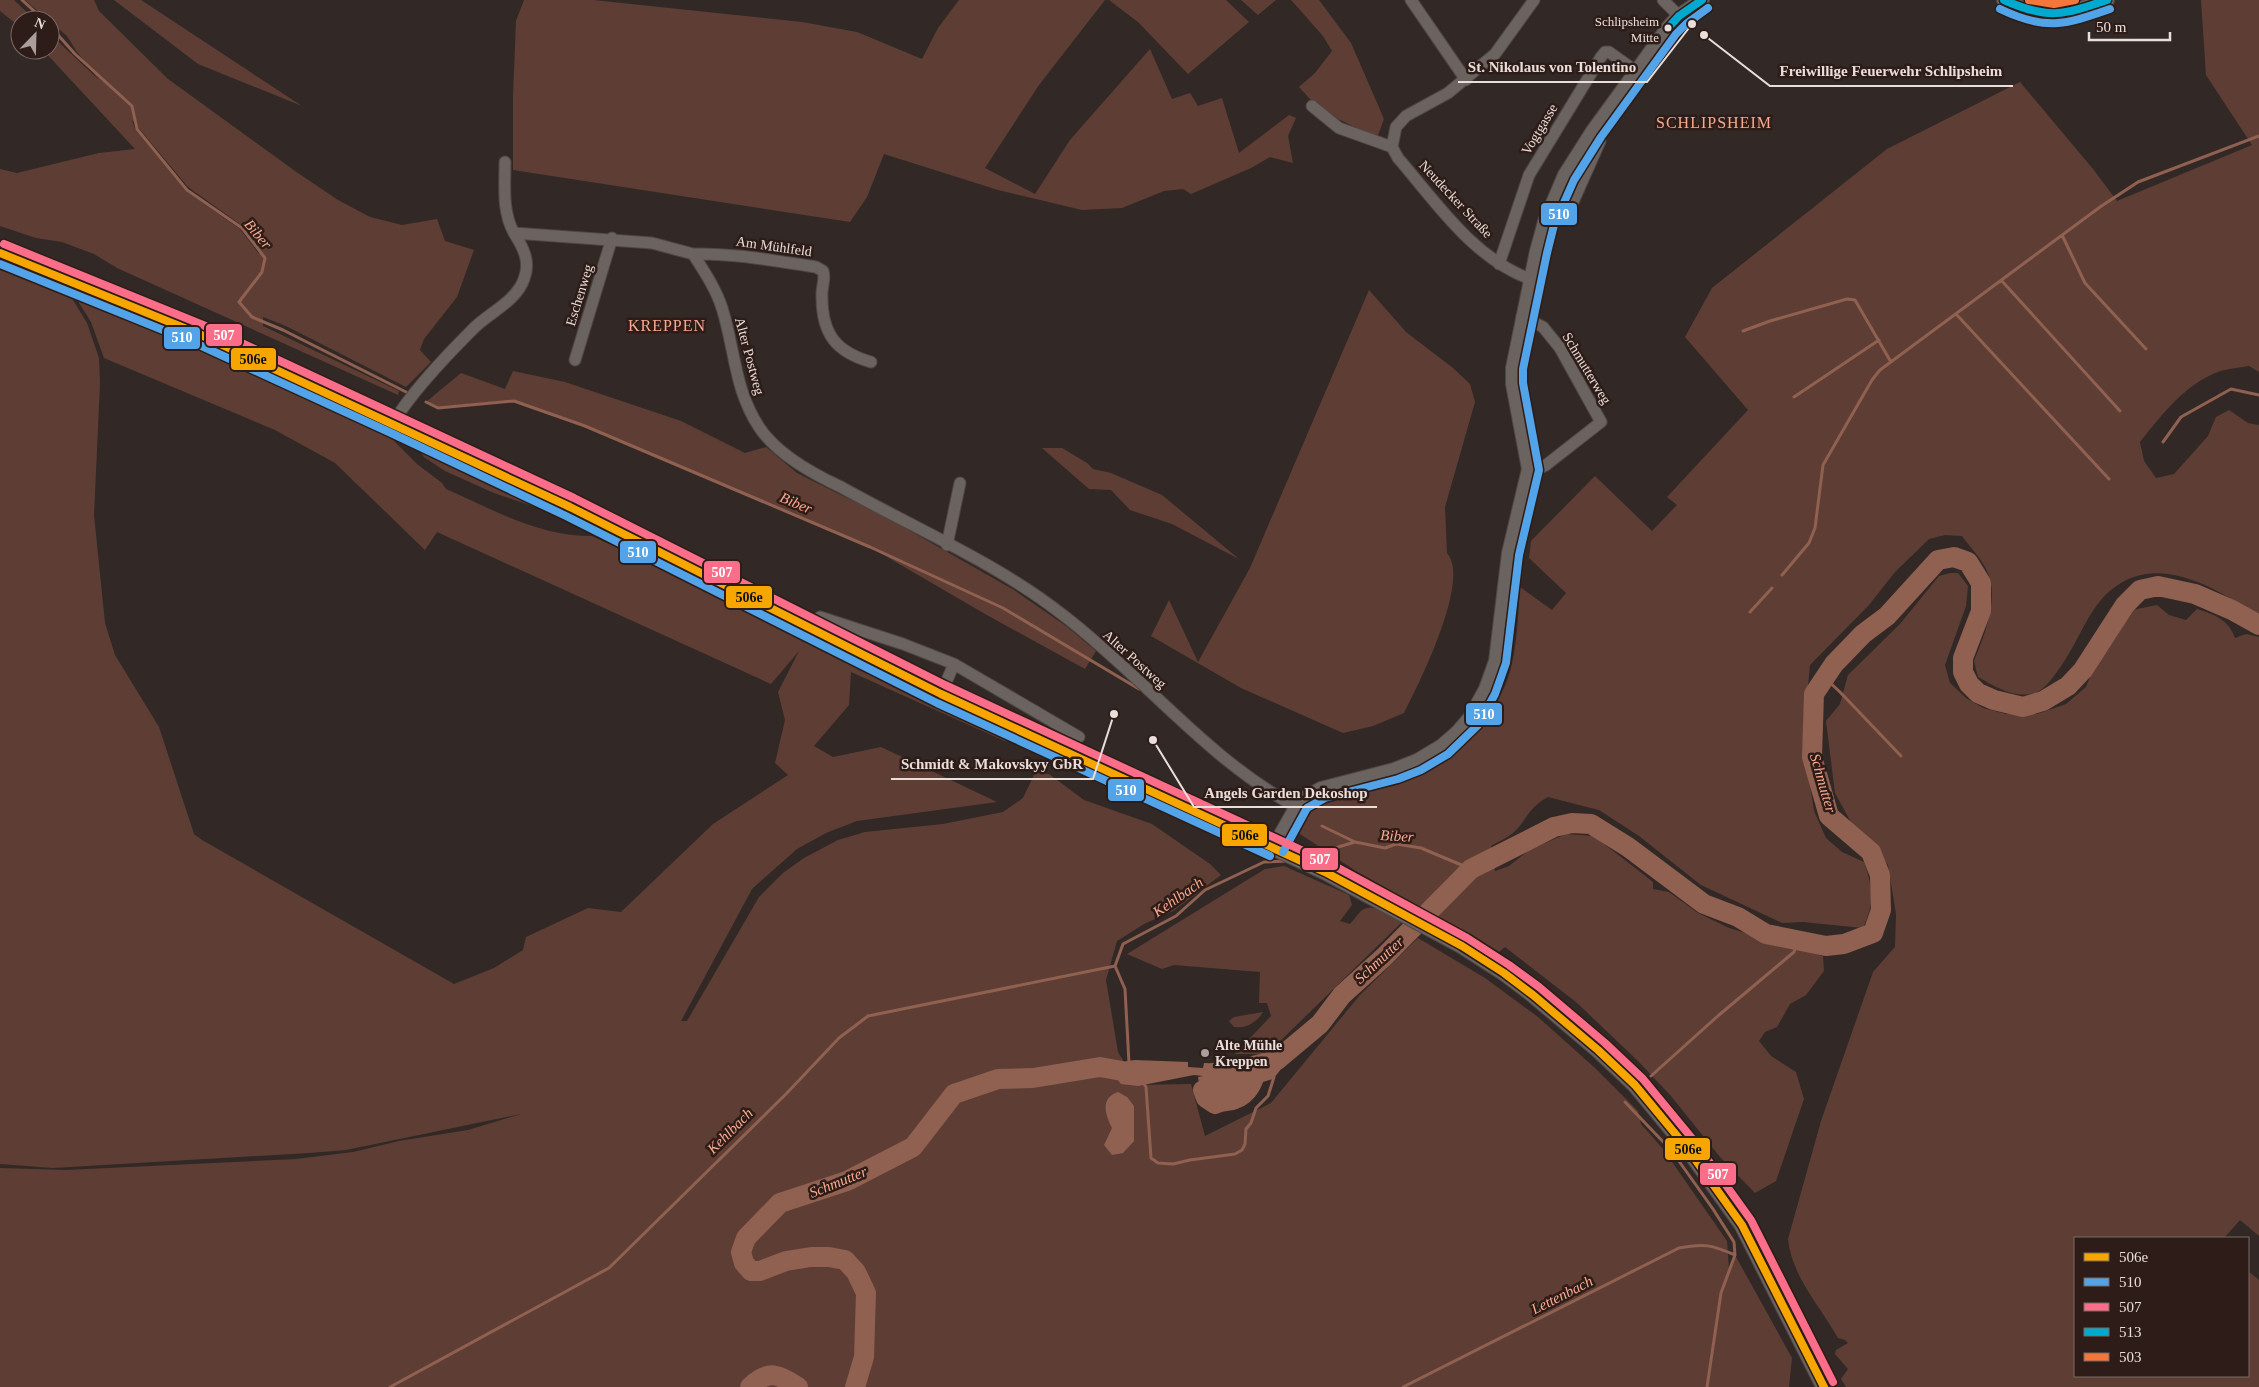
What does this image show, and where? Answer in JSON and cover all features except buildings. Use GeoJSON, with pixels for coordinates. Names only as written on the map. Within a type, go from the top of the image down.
{"type":"FeatureCollection","features":[{"type":"Feature","properties":{"kind":"main road"},"geometry":{"type":"LineString","coordinates":[[0,253],[199,334],[570,507],[940,694],[1277,848],[1438,933],[1504,973],[1598,1050],[1638,1088],[1687,1148],[1742,1225],[1824,1387]]}},
{"type":"Feature","properties":{"kind":"street"},"geometry":{"type":"LineString","coordinates":[[1411,0],[1466,80]]}},
{"type":"Feature","properties":{"kind":"street"},"geometry":{"type":"LineString","coordinates":[[1312,106],[1339,128],[1392,147],[1396,127],[1406,116],[1448,93],[1495,54],[1534,0]]}},
{"type":"Feature","properties":{"kind":"street"},"geometry":{"type":"LineString","coordinates":[[1663,0],[1679,16]]}},
{"type":"Feature","properties":{"kind":"street"},"geometry":{"type":"LineString","coordinates":[[1277,848],[1300,801],[1321,789],[1417,761],[1442,746],[1470,718],[1486,689],[1496,662],[1509,553],[1529,470],[1513,384],[1513,368],[1530,279],[1545,222],[1555,196],[1574,159],[1596,127],[1668,28],[1679,16],[1702,0]]}},
{"type":"Feature","properties":{"kind":"street"},"geometry":{"type":"LineString","coordinates":[[2004,0],[2037,15],[2053,16],[2107,0]]}},
{"type":"Feature","properties":{"kind":"street","name":"Vogtgasse"},"geometry":{"type":"LineString","coordinates":[[1499,264],[1530,175],[1601,56],[1605,52],[1609,52],[1637,72]]}},
{"type":"Feature","properties":{"kind":"street"},"geometry":{"type":"LineString","coordinates":[[1569,211],[1600,141],[1596,127]]}},
{"type":"Feature","properties":{"kind":"street","name":"Neudecker Straße"},"geometry":{"type":"LineString","coordinates":[[1392,147],[1398,158],[1466,237],[1508,270],[1530,279]]}},
{"type":"Feature","properties":{"kind":"street"},"geometry":{"type":"LineString","coordinates":[[393,423],[402,408],[473,329],[514,295],[524,280],[527,264],[523,247],[508,221],[505,162]]}},
{"type":"Feature","properties":{"kind":"street"},"geometry":{"type":"LineString","coordinates":[[514,232],[612,238],[652,243],[693,254]]}},
{"type":"Feature","properties":{"kind":"street","name":"Eschenweg"},"geometry":{"type":"LineString","coordinates":[[575,360],[612,238]]}},
{"type":"Feature","properties":{"kind":"street","name":"Am Mühlfeld"},"geometry":{"type":"LineString","coordinates":[[693,254],[720,253],[761,258],[816,267],[823,271],[825,277],[821,294],[822,311],[826,326],[835,343],[851,356],[871,362]]}},
{"type":"Feature","properties":{"kind":"street","name":"Alter Postweg"},"geometry":{"type":"LineString","coordinates":[[693,254],[707,275],[722,308],[742,394],[759,428],[783,452],[810,473],[841,487],[1030,590],[1064,615],[1212,748],[1262,788],[1296,807]]}},
{"type":"Feature","properties":{"kind":"street","name":"Schmutterweg"},"geometry":{"type":"LineString","coordinates":[[1522,316],[1542,327],[1560,348],[1601,422],[1546,465],[1538,469],[1529,470]]}},
{"type":"Feature","properties":{"kind":"street"},"geometry":{"type":"LineString","coordinates":[[947,544],[960,483]]}},
{"type":"Feature","properties":{"kind":"street"},"geometry":{"type":"LineString","coordinates":[[820,617],[903,644],[954,664],[1079,737]]}},
{"type":"Feature","properties":{"kind":"street"},"geometry":{"type":"LineString","coordinates":[[940,694],[954,664]]}},
{"type":"Feature","properties":{"kind":"shaded area"},"geometry":{"type":"Polygon","coordinates":[[[0,0],[14,0],[24,10],[10,10],[10,19],[0,11],[0,0]]]}},
{"type":"Feature","properties":{"kind":"shaded area"},"geometry":{"type":"Polygon","coordinates":[[[25,0],[94,0],[99,11],[168,79],[338,200],[370,217],[402,225],[437,219],[445,241],[474,250],[457,297],[424,339],[420,350],[431,362],[406,387],[286,326],[263,317],[263,326],[399,391],[398,395],[117,268],[94,254],[62,242],[36,238],[0,226],[0,169],[17,173],[99,153],[135,149],[52,60],[60,60],[60,43],[99,80],[67,36],[60,30],[60,10],[37,10],[25,0]],[[132,120],[135,129],[186,191],[240,229],[259,254],[258,245],[241,225],[188,187],[132,120]]]}},
{"type":"Feature","properties":{"kind":"shaded area"},"geometry":{"type":"Polygon","coordinates":[[[114,0],[141,0],[302,106],[198,64],[114,0]]]}},
{"type":"Feature","properties":{"kind":"shaded area"},"geometry":{"type":"Polygon","coordinates":[[[524,0],[593,0],[802,22],[857,32],[922,59],[938,28],[959,0],[1105,0],[1039,85],[985,168],[1035,194],[1070,140],[1150,49],[1172,99],[1190,93],[1198,106],[1222,98],[1239,153],[1289,115],[1296,118],[1288,136],[1293,163],[1270,157],[1251,168],[1191,194],[1183,189],[1164,191],[1122,208],[1082,210],[998,190],[884,154],[867,197],[850,222],[513,170],[516,21],[524,0]]]}},
{"type":"Feature","properties":{"kind":"shaded area"},"geometry":{"type":"Polygon","coordinates":[[[1109,0],[1226,0],[1249,22],[1188,74],[1138,22],[1109,0]]]}},
{"type":"Feature","properties":{"kind":"shaded area"},"geometry":{"type":"Polygon","coordinates":[[[1241,0],[1276,0],[1258,15],[1241,0]]]}},
{"type":"Feature","properties":{"kind":"shaded area"},"geometry":{"type":"Polygon","coordinates":[[[1291,0],[1319,0],[1351,43],[1384,119],[1377,138],[1320,110],[1299,87],[1315,73],[1332,51],[1323,36],[1291,0]]]}},
{"type":"Feature","properties":{"kind":"shaded area"},"geometry":{"type":"Polygon","coordinates":[[[2201,0],[2259,0],[2259,372],[2249,366],[2235,368],[2215,373],[2200,381],[2172,404],[2140,442],[2144,461],[2156,478],[2174,474],[2208,436],[2216,417],[2229,410],[2248,423],[2259,425],[2259,617],[2225,595],[2206,585],[2186,578],[2167,574],[2147,574],[2129,579],[2111,590],[2097,605],[2065,660],[2052,679],[2043,688],[2035,693],[2012,693],[1978,677],[1974,661],[1986,629],[1991,605],[1991,581],[1985,566],[1962,536],[1945,535],[1929,539],[1895,572],[1869,605],[1810,665],[1803,737],[1814,811],[1826,838],[1842,852],[1864,862],[1871,887],[1871,903],[1863,928],[1803,922],[1782,923],[1701,885],[1639,836],[1599,810],[1548,797],[1532,809],[1520,826],[1512,833],[1491,846],[1495,871],[1509,866],[1529,850],[1566,834],[1594,836],[1653,882],[1653,889],[1669,892],[1698,913],[1729,928],[1823,956],[1824,971],[1806,995],[1790,1004],[1777,1027],[1765,1032],[1759,1041],[1771,1056],[1796,1072],[1804,1099],[1776,1181],[1755,1193],[1720,1157],[1671,1096],[1638,1061],[1576,1002],[1505,947],[1499,952],[1356,871],[1300,834],[1301,820],[1318,805],[1327,800],[1391,786],[1428,772],[1444,762],[1473,737],[1495,706],[1512,665],[1520,587],[1552,610],[1566,593],[1529,558],[1531,541],[1595,476],[1652,531],[1677,505],[1667,497],[1748,410],[1685,337],[1712,288],[1887,149],[2020,82],[2093,169],[2117,201],[2252,145],[2206,75],[2201,0]]]}},
{"type":"Feature","properties":{"kind":"shaded area"},"geometry":{"type":"Polygon","coordinates":[[[0,266],[70,295],[87,323],[99,358],[100,383],[94,515],[105,623],[115,655],[159,727],[194,834],[202,840],[454,984],[494,968],[523,950],[526,937],[588,908],[621,912],[713,824],[788,775],[775,763],[785,720],[778,692],[799,651],[771,684],[437,532],[425,550],[335,463],[275,430],[104,358],[91,322],[74,295],[384,431],[417,464],[442,483],[446,489],[535,527],[572,535],[592,536],[881,669],[996,726],[1007,742],[851,672],[849,705],[814,746],[833,757],[881,747],[997,802],[857,821],[826,833],[797,849],[752,889],[681,1021],[687,1021],[759,897],[783,873],[804,858],[838,840],[865,832],[943,824],[1003,812],[1023,798],[1035,773],[1049,774],[1084,800],[1152,824],[1210,864],[1221,875],[1173,911],[1144,924],[1117,941],[1106,980],[1118,1052],[1138,1085],[1191,1084],[1205,1136],[1271,1103],[1360,995],[1418,938],[1485,978],[1538,1017],[1595,1068],[1638,1111],[1641,1124],[1663,1149],[1727,1241],[1729,1270],[1735,1255],[1792,1358],[1789,1387],[0,1387],[0,1168],[66,1170],[296,1159],[353,1152],[399,1141],[468,1130],[521,1114],[346,1150],[53,1168],[0,1164],[0,266]]]}},
{"type":"Feature","properties":{"kind":"shaded area"},"geometry":{"type":"Polygon","coordinates":[[[1369,290],[1406,332],[1453,368],[1470,384],[1475,402],[1445,507],[1447,553],[1453,566],[1453,585],[1448,608],[1431,657],[1404,713],[1373,726],[1343,733],[1241,688],[1151,636],[1169,600],[1198,662],[1250,568],[1369,290]]]}},
{"type":"Feature","properties":{"kind":"shaded area"},"geometry":{"type":"Polygon","coordinates":[[[513,371],[565,382],[681,421],[745,453],[766,447],[797,473],[891,520],[1014,590],[1066,626],[1096,651],[1085,669],[985,614],[870,547],[585,426],[514,401],[438,408],[426,402],[461,373],[505,389],[513,371]]]}},
{"type":"Feature","properties":{"kind":"shaded area"},"geometry":{"type":"Polygon","coordinates":[[[414,443],[586,524],[494,493],[445,471],[424,457],[414,443]]]}},
{"type":"Feature","properties":{"kind":"shaded area"},"geometry":{"type":"Polygon","coordinates":[[[1042,448],[1062,448],[1087,463],[1093,469],[1111,473],[1162,495],[1239,559],[1172,524],[1130,510],[1111,490],[1089,489],[1042,448]]]}},
{"type":"Feature","properties":{"kind":"shaded area"},"geometry":{"type":"Polygon","coordinates":[[[1958,573],[1968,586],[1966,606],[1945,665],[1950,683],[1966,698],[1983,708],[2006,714],[2037,714],[2066,704],[2086,687],[2095,665],[2115,639],[2132,610],[2157,605],[2169,615],[2186,620],[2197,609],[2225,622],[2235,638],[2246,634],[2259,637],[2259,1236],[2240,1220],[2225,1237],[2074,1237],[2074,1377],[2249,1377],[2249,1272],[2259,1280],[2259,1387],[1846,1387],[1841,1379],[1848,1369],[1835,1354],[1836,1350],[1848,1343],[1838,1338],[1808,1291],[1795,1266],[1788,1239],[1821,1121],[1873,972],[1895,947],[1896,914],[1888,865],[1852,824],[1835,793],[1826,721],[1840,704],[1848,675],[1900,624],[1939,576],[1958,573]]]}},
{"type":"Feature","properties":{"kind":"shaded area"},"geometry":{"type":"Polygon","coordinates":[[[1284,866],[1349,895],[1352,905],[1340,921],[1350,924],[1361,911],[1371,908],[1382,910],[1402,922],[1267,1054],[1235,1054],[1271,1016],[1267,1003],[1259,1003],[1260,972],[1174,965],[1162,969],[1127,954],[1265,869],[1284,866]]]}},
{"type":"Feature","properties":{"kind":"shaded area"},"geometry":{"type":"Polygon","coordinates":[[[1263,1012],[1258,1019],[1247,1026],[1234,1027],[1229,1021],[1234,1017],[1263,1012]]]}},
{"type":"Feature","properties":{"kind":"shaded area"},"geometry":{"type":"Polygon","coordinates":[[[1273,1055],[1281,1062],[1282,1068],[1273,1079],[1229,1092],[1211,1094],[1200,1088],[1198,1077],[1203,1076],[1194,1075],[1138,1086],[1121,1084],[1112,1072],[1107,1069],[1135,1060],[1188,1062],[1188,1067],[1203,1068],[1204,1063],[1262,1058],[1273,1055]]]}},
{"type":"Feature","properties":{"kind":"shaded area"},"geometry":{"type":"Polygon","coordinates":[[[1118,1092],[1127,1097],[1134,1106],[1134,1141],[1123,1153],[1112,1155],[1104,1145],[1112,1128],[1107,1117],[1106,1102],[1108,1098],[1118,1092]]]}},
{"type":"Feature","properties":{"kind":"waterway","name":"Biber"},"geometry":{"type":"LineString","coordinates":[[22,0],[33,10]]}},
{"type":"Feature","properties":{"kind":"waterway","name":"Biber"},"geometry":{"type":"LineString","coordinates":[[60,37],[75,54],[132,106],[137,129],[187,190],[242,228],[265,258],[262,272],[239,302],[252,317],[283,330],[408,393]]}},
{"type":"Feature","properties":{"kind":"waterway"},"geometry":{"type":"LineString","coordinates":[[1782,575],[1809,543],[1815,528],[1823,465],[1872,380],[1880,370],[2100,207],[2138,182],[2259,136]]}},
{"type":"Feature","properties":{"kind":"waterway"},"geometry":{"type":"LineString","coordinates":[[2062,235],[2085,283],[2146,349]]}},
{"type":"Feature","properties":{"kind":"waterway"},"geometry":{"type":"LineString","coordinates":[[2001,280],[2120,411]]}},
{"type":"Feature","properties":{"kind":"waterway"},"geometry":{"type":"LineString","coordinates":[[1743,331],[1770,321],[1847,299],[1855,300],[1891,362]]}},
{"type":"Feature","properties":{"kind":"waterway"},"geometry":{"type":"LineString","coordinates":[[1956,314],[2109,479]]}},
{"type":"Feature","properties":{"kind":"waterway"},"geometry":{"type":"LineString","coordinates":[[1794,397],[1879,340]]}},
{"type":"Feature","properties":{"kind":"waterway"},"geometry":{"type":"LineString","coordinates":[[2163,442],[2181,417],[2231,389],[2259,395]]}},
{"type":"Feature","properties":{"kind":"waterway","name":"Biber"},"geometry":{"type":"LineString","coordinates":[[426,402],[438,408],[514,401],[585,426],[870,547],[1003,608],[1139,689]]}},
{"type":"Feature","properties":{"kind":"waterway","name":"Schmutter"},"geometry":{"type":"LineString","coordinates":[[1253,1066],[1277,1060],[1320,1024],[1342,995],[1384,957],[1471,869],[1554,827],[1572,823],[1591,824],[1628,847],[1704,904],[1738,917],[1766,934],[1826,946],[1844,944],[1873,933],[1881,910],[1880,875],[1871,852],[1829,816],[1812,757],[1814,694],[1834,664],[1863,634],[1887,616],[1938,560],[1954,557],[1968,562],[1981,583],[1981,611],[1963,658],[1963,672],[1969,684],[1978,693],[1994,700],[2023,707],[2043,701],[2068,686],[2083,670],[2125,605],[2140,590],[2158,586],[2195,594],[2232,610],[2259,625]]}},
{"type":"Feature","properties":{"kind":"waterway"},"geometry":{"type":"LineString","coordinates":[[1750,612],[1772,588]]}},
{"type":"Feature","properties":{"kind":"waterway"},"geometry":{"type":"LineString","coordinates":[[1825,678],[1901,756]]}},
{"type":"Feature","properties":{"kind":"waterway","name":"Biber"},"geometry":{"type":"LineString","coordinates":[[1322,826],[1355,842],[1385,848],[1396,844],[1421,848],[1471,869]]}},
{"type":"Feature","properties":{"kind":"waterway","name":"Kehlbach"},"geometry":{"type":"LineString","coordinates":[[1305,857],[1355,842]]}},
{"type":"Feature","properties":{"kind":"waterway","name":"Kehlbach"},"geometry":{"type":"LineString","coordinates":[[390,1387],[609,1268],[786,1094],[839,1038],[868,1016],[1115,966],[1123,944],[1176,916],[1205,890],[1264,862],[1290,861]]}},
{"type":"Feature","properties":{"kind":"waterway","name":"Lettenbach"},"geometry":{"type":"LineString","coordinates":[[1651,1076],[1719,1015],[1794,952],[1797,942]]}},
{"type":"Feature","properties":{"kind":"waterway","name":"Kehlbach"},"geometry":{"type":"LineString","coordinates":[[1115,966],[1125,989],[1129,1063]]}},
{"type":"Feature","properties":{"kind":"waterway","name":"Schmutter"},"geometry":{"type":"LineString","coordinates":[[1203,1090],[1206,1098],[1215,1104],[1240,1097],[1251,1086],[1258,1066],[1249,1067]]}},
{"type":"Feature","properties":{"kind":"waterway","name":"Schmutter"},"geometry":{"type":"LineString","coordinates":[[855,1387],[864,1357],[866,1293],[856,1272],[845,1260],[829,1257],[811,1257],[786,1261],[760,1271],[751,1271],[744,1263],[741,1252],[746,1238],[780,1203],[847,1181],[913,1147],[954,1094],[998,1079],[1033,1078],[1100,1067],[1133,1073]]}},
{"type":"Feature","properties":{"kind":"waterway"},"geometry":{"type":"LineString","coordinates":[[1142,1081],[1146,1087],[1151,1158],[1158,1163],[1173,1164],[1235,1154],[1242,1150],[1245,1144],[1246,1129],[1251,1123],[1256,1108],[1268,1096],[1274,1077]]}},
{"type":"Feature","properties":{"kind":"waterway","name":"Lettenbach"},"geometry":{"type":"LineString","coordinates":[[1625,1102],[1671,1150],[1734,1242],[1735,1255],[1721,1293],[1707,1387]]}},
{"type":"Feature","properties":{"kind":"waterway","name":"Lettenbach"},"geometry":{"type":"LineString","coordinates":[[1403,1387],[1679,1248],[1708,1246],[1735,1255]]}},
{"type":"Feature","properties":{"kind":"waterway","name":"Schmutter"},"geometry":{"type":"LineString","coordinates":[[750,1387],[756,1381],[774,1375],[798,1387]]}},
{"type":"Feature","properties":{"kind":"transit line","name":"513"},"geometry":{"type":"LineString","coordinates":[[1668,28],[1679,16],[1702,0]]}},
{"type":"Feature","properties":{"kind":"transit line","name":"513"},"geometry":{"type":"LineString","coordinates":[[2004,0],[2032,11],[2044,13],[2067,12],[2107,0]]}},
{"type":"Feature","properties":{"kind":"transit line","name":"503"},"geometry":{"type":"LineString","coordinates":[[2029,0],[2054,4],[2075,0]]}},
{"type":"Feature","properties":{"kind":"transit line","name":"510"},"geometry":{"type":"LineString","coordinates":[[1283,852],[1307,808],[1325,798],[1398,779],[1421,770],[1448,754],[1478,725],[1495,694],[1506,663],[1519,555],[1539,470],[1523,383],[1523,369],[1554,225],[1574,180],[1601,137],[1676,34],[1708,8]]}},
{"type":"Feature","properties":{"kind":"transit line","name":"510"},"geometry":{"type":"LineString","coordinates":[[2000,9],[2030,21],[2043,23],[2067,22],[2110,9]]}},
{"type":"Feature","properties":{"kind":"transit line","name":"507"},"geometry":{"type":"LineString","coordinates":[[4,244],[203,325],[574,498],[945,685],[1329,863],[1467,938],[1539,987],[1605,1043],[1643,1079],[1695,1142],[1751,1220],[1833,1382]]}},
{"type":"Feature","properties":{"kind":"transit line","name":"506e"},"geometry":{"type":"LineString","coordinates":[[0,253],[199,334],[570,507],[941,694],[1325,872],[1462,946],[1504,973],[1533,995],[1598,1050],[1635,1085],[1687,1148],[1742,1225],[1824,1387]]}},
{"type":"Feature","properties":{"kind":"transit line","name":"510"},"geometry":{"type":"LineString","coordinates":[[0,264],[195,343],[389,432],[566,516],[937,703],[1270,856]]}},
{"type":"Feature","properties":{"kind":"place","name":"St. Nikolaus von Tolentino"},"geometry":{"type":"Point","coordinates":[1692,24]}},
{"type":"Feature","properties":{"kind":"place","name":"Schlipsheim Mitte"},"geometry":{"type":"Point","coordinates":[1668,28]}},
{"type":"Feature","properties":{"kind":"place","name":"Freiwillige Feuerwehr Schlipsheim"},"geometry":{"type":"Point","coordinates":[1704,35]}},
{"type":"Feature","properties":{"kind":"place","name":"Schmidt & Makovskyy GbR"},"geometry":{"type":"Point","coordinates":[1114,714]}},
{"type":"Feature","properties":{"kind":"place","name":"Angels Garden Dekoshop"},"geometry":{"type":"Point","coordinates":[1153,740]}},
{"type":"Feature","properties":{"kind":"place","name":"Alte Mühle Kreppen"},"geometry":{"type":"Point","coordinates":[1205,1053]}},
{"type":"Feature","properties":{"kind":"district","name":"SCHLIPSHEIM"},"geometry":{"type":"Point","coordinates":[1714,122]}},
{"type":"Feature","properties":{"kind":"district","name":"KREPPEN"},"geometry":{"type":"Point","coordinates":[667,325]}}]}
